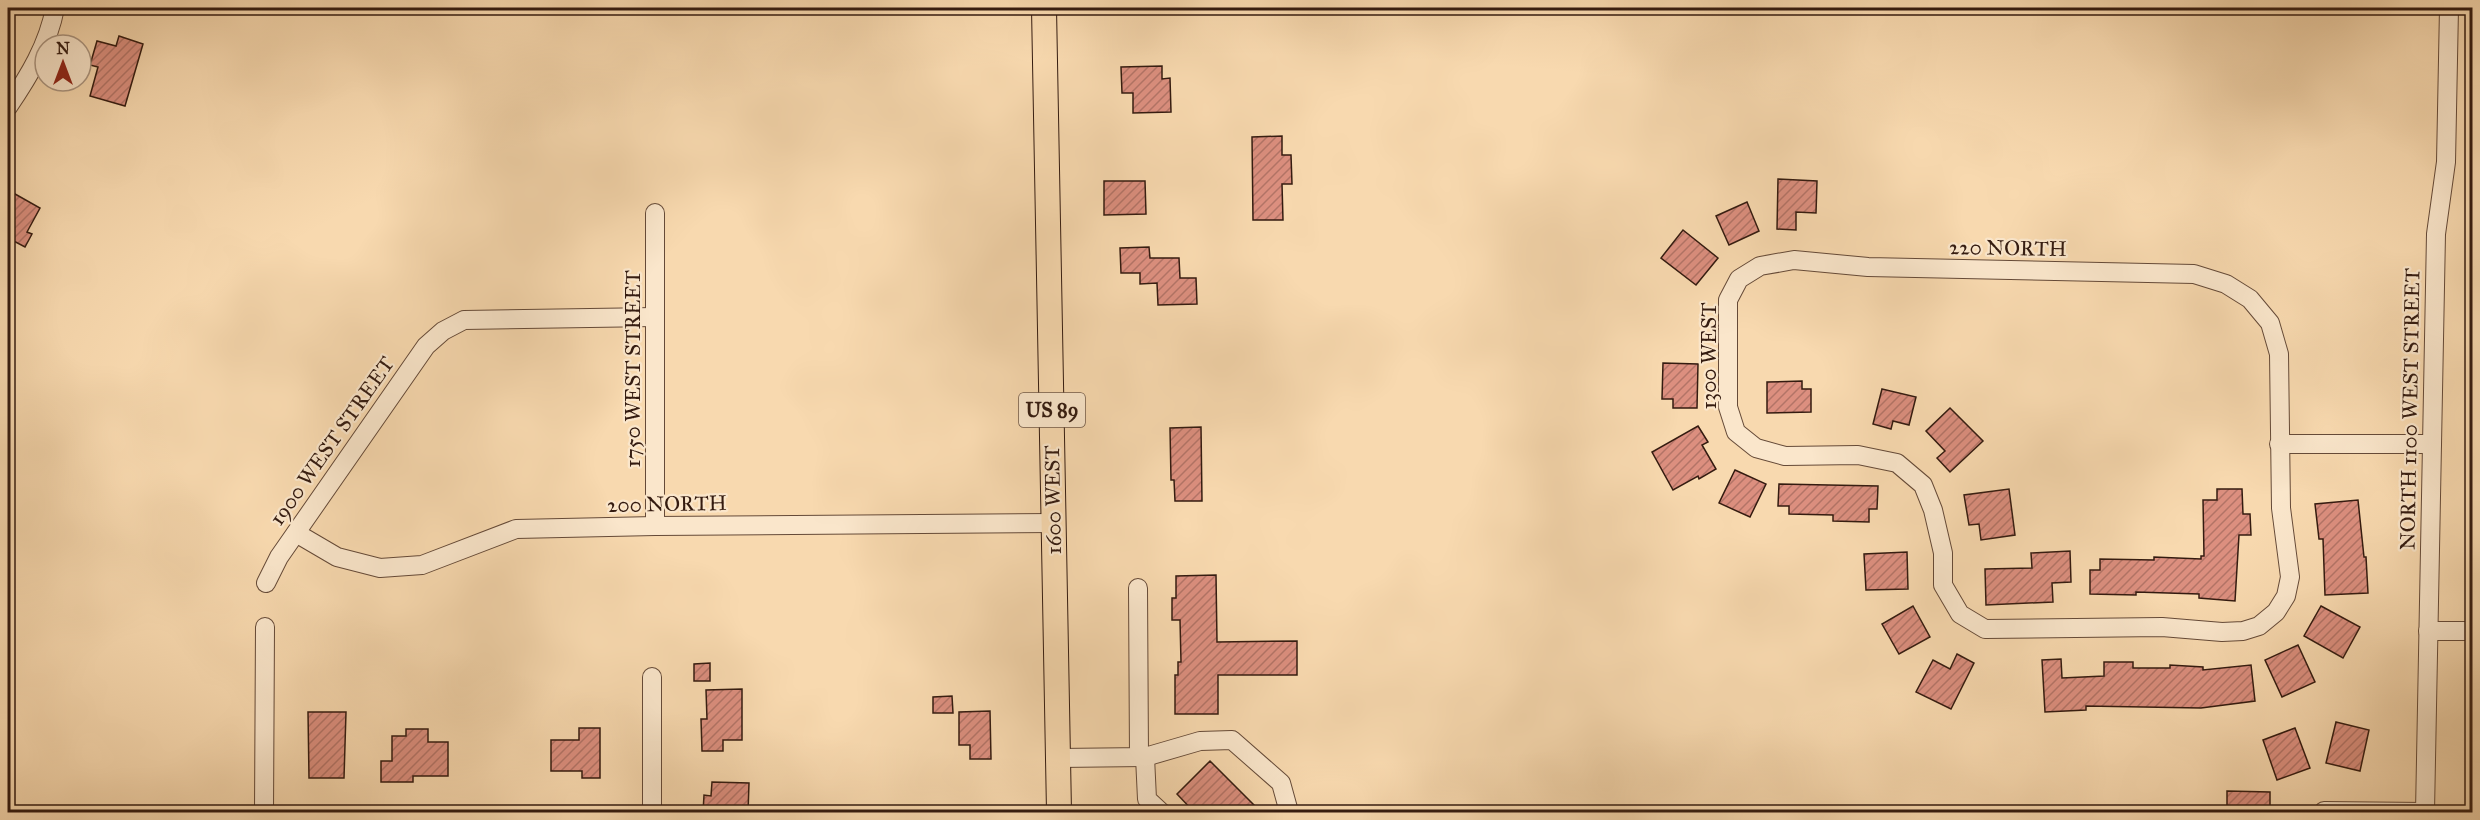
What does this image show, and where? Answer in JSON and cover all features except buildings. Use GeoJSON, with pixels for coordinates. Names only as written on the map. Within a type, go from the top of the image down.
{"type":"FeatureCollection","features":[{"type":"Feature","properties":{"kind":"main road","name":"1600 WEST"},"geometry":{"type":"LineString","coordinates":[[1044,8],[1059,813]]}},
{"type":"Feature","properties":{"kind":"street"},"geometry":{"type":"LineString","coordinates":[[8,107],[40,54],[52,24],[55,8]]}},
{"type":"Feature","properties":{"kind":"street","name":"NORTH 1100 WEST STREET"},"geometry":{"type":"LineString","coordinates":[[2425,812],[2436,234],[2446,162],[2449,8]]}},
{"type":"Feature","properties":{"kind":"street","name":"1750 WEST STREET"},"geometry":{"type":"LineString","coordinates":[[655,213],[656,526]]}},
{"type":"Feature","properties":{"kind":"street","name":"220 NORTH"},"geometry":{"type":"LineString","coordinates":[[1760,266],[1794,260],[1868,267],[2194,274],[2226,284],[2250,299],[2270,323],[2279,354],[2281,508],[2290,578],[2286,596],[2276,612],[2259,626],[2243,631],[2222,632],[2162,627],[1985,629],[1960,614],[1943,585],[1943,554]]}},
{"type":"Feature","properties":{"kind":"street","name":"1300 WEST"},"geometry":{"type":"LineString","coordinates":[[1760,266],[1740,279],[1728,300],[1728,407],[1736,432],[1756,448],[1785,456],[1858,455],[1897,464],[1923,485],[1933,510],[1943,554]]}},
{"type":"Feature","properties":{"kind":"street","name":"1900 WEST STREET"},"geometry":{"type":"LineString","coordinates":[[266,583],[279,557],[426,346],[443,331],[464,320],[655,317]]}},
{"type":"Feature","properties":{"kind":"street"},"geometry":{"type":"LineString","coordinates":[[2279,444],[2432,444]]}},
{"type":"Feature","properties":{"kind":"street","name":"200 NORTH"},"geometry":{"type":"LineString","coordinates":[[296,533],[337,557],[380,568],[422,565],[516,530],[656,526],[1054,523]]}},
{"type":"Feature","properties":{"kind":"street"},"geometry":{"type":"LineString","coordinates":[[1138,588],[1142,757],[1147,799],[1161,813]]}},
{"type":"Feature","properties":{"kind":"street"},"geometry":{"type":"LineString","coordinates":[[264,813],[265,627]]}},
{"type":"Feature","properties":{"kind":"street"},"geometry":{"type":"LineString","coordinates":[[2428,631],[2472,631]]}},
{"type":"Feature","properties":{"kind":"street"},"geometry":{"type":"LineString","coordinates":[[652,677],[652,813]]}},
{"type":"Feature","properties":{"kind":"street"},"geometry":{"type":"LineString","coordinates":[[1059,758],[1142,757],[1200,741],[1232,740],[1281,783],[1289,813]]}},
{"type":"Feature","properties":{"kind":"street"},"geometry":{"type":"LineString","coordinates":[[2324,811],[2425,812]]}}]}
